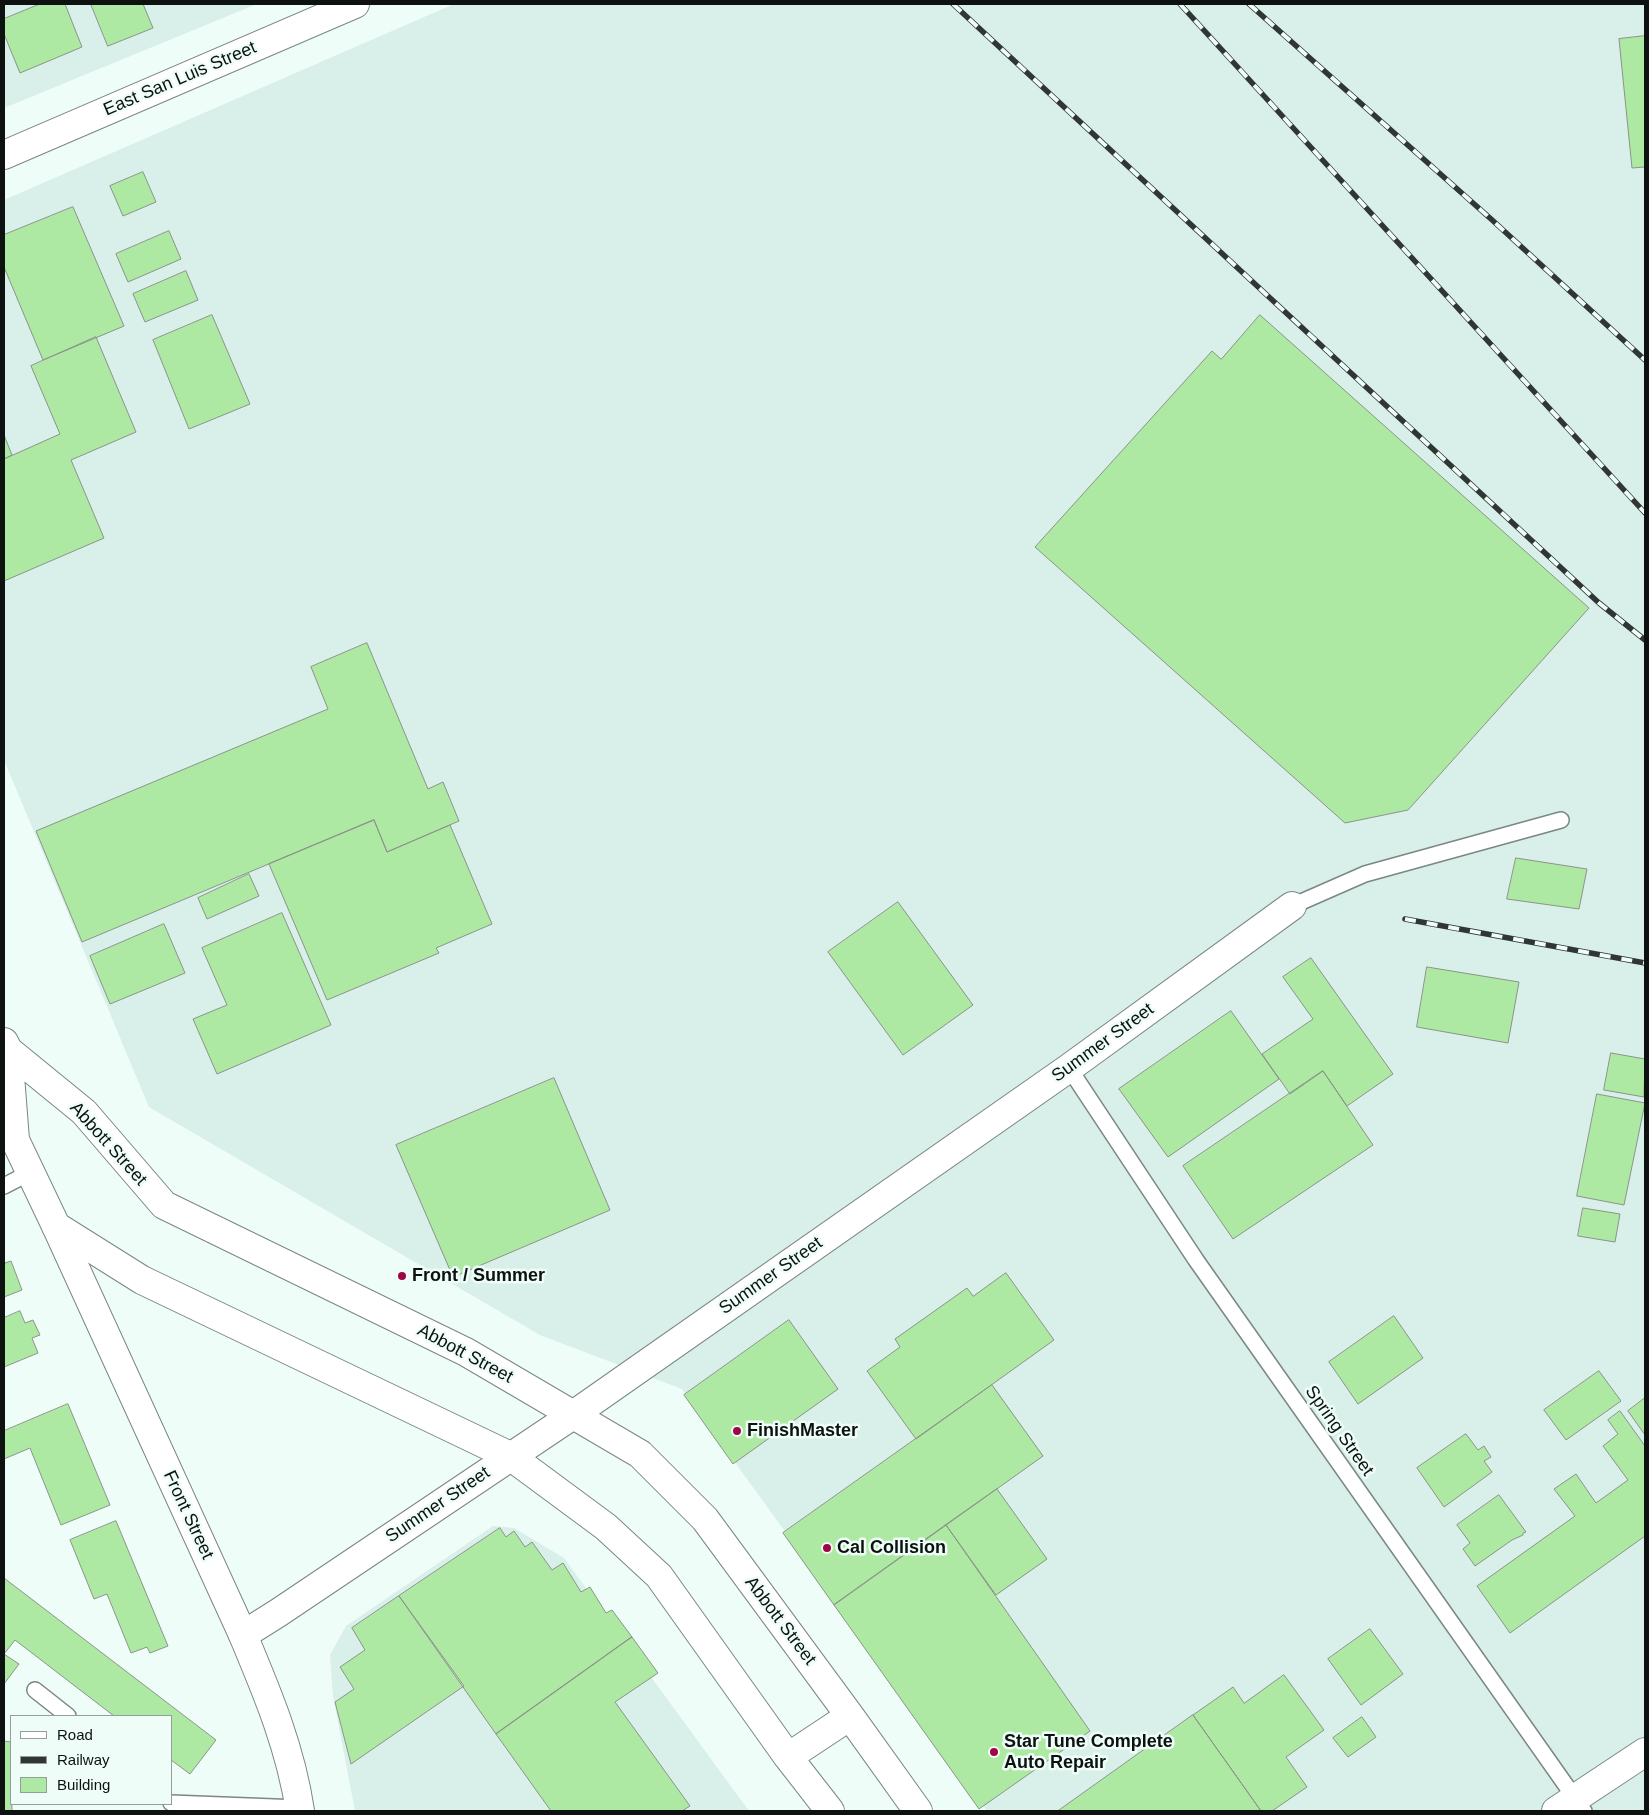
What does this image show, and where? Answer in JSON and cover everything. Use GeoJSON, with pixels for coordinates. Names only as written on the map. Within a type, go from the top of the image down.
{"type":"FeatureCollection","features":[{"type":"Feature","properties":{"kind":"main road","name":"East San Luis Street"},"geometry":{"type":"LineString","coordinates":[[4,155],[356,4]]}},
{"type":"Feature","properties":{"kind":"main road","name":"Summer Street"},"geometry":{"type":"LineString","coordinates":[[243,1635],[573,1415],[1070,1068],[1292,906]]}},
{"type":"Feature","properties":{"kind":"main road","name":"Abbott Street"},"geometry":{"type":"LineString","coordinates":[[6,1046],[15,1140],[56,1226]]}},
{"type":"Feature","properties":{"kind":"main road","name":"Abbott Street"},"geometry":{"type":"LineString","coordinates":[[6,1046],[84,1112],[164,1206],[466,1352],[640,1454],[705,1519],[918,1811]]}},
{"type":"Feature","properties":{"kind":"main road"},"geometry":{"type":"LineString","coordinates":[[56,1226],[142,1280],[510,1456],[606,1527],[658,1576],[788,1757],[830,1811]]}},
{"type":"Feature","properties":{"kind":"main road","name":"Front Street"},"geometry":{"type":"LineString","coordinates":[[56,1226],[243,1635],[272,1703],[294,1773],[300,1810]]}},
{"type":"Feature","properties":{"kind":"main road"},"geometry":{"type":"LineString","coordinates":[[788,1757],[850,1716]]}},
{"type":"Feature","properties":{"kind":"main road"},"geometry":{"type":"LineString","coordinates":[[1572,1807],[1645,1752]]}},
{"type":"Feature","properties":{"kind":"lane"},"geometry":{"type":"LineString","coordinates":[[1292,906],[1365,874],[1561,820]]}},
{"type":"Feature","properties":{"kind":"lane","name":"Spring Street"},"geometry":{"type":"LineString","coordinates":[[1070,1068],[1196,1260],[1572,1807]]}},
{"type":"Feature","properties":{"kind":"lane"},"geometry":{"type":"LineString","coordinates":[[4,1186],[31,1172]]}},
{"type":"Feature","properties":{"kind":"lane"},"geometry":{"type":"LineString","coordinates":[[35,1690],[67,1715]]}},
{"type":"Feature","properties":{"kind":"lane"},"geometry":{"type":"LineString","coordinates":[[174,1801],[300,1810]]}},
{"type":"Feature","properties":{"kind":"shaded area"},"geometry":{"type":"Polygon","coordinates":[[[4,4],[257,4],[4,108],[4,4]]]}},
{"type":"Feature","properties":{"kind":"shaded area"},"geometry":{"type":"Polygon","coordinates":[[[454,4],[1645,4],[1645,1811],[987,1811],[682,1389],[540,1335],[149,1107],[4,760],[4,200],[454,4]]]}},
{"type":"Feature","properties":{"kind":"shaded area"},"geometry":{"type":"Polygon","coordinates":[[[493,1526],[514,1528],[564,1558],[749,1811],[355,1811],[333,1696],[330,1655],[346,1626],[493,1526]]]}},
{"type":"Feature","properties":{"kind":"building"},"geometry":{"type":"Polygon","coordinates":[[[40,4],[65,4],[82,47],[20,73],[4,34],[4,19],[40,4]]]}},
{"type":"Feature","properties":{"kind":"building"},"geometry":{"type":"Polygon","coordinates":[[[91,4],[143,4],[153,28],[108,46],[91,4]]]}},
{"type":"Feature","properties":{"kind":"building"},"geometry":{"type":"Polygon","coordinates":[[[1645,36],[1645,167],[1632,168],[1619,39],[1645,36]]]}},
{"type":"Feature","properties":{"kind":"building"},"geometry":{"type":"Polygon","coordinates":[[[143,172],[156,202],[123,216],[110,186],[143,172]]]}},
{"type":"Feature","properties":{"kind":"building"},"geometry":{"type":"Polygon","coordinates":[[[73,207],[124,326],[43,360],[4,267],[4,235],[73,207]]]}},
{"type":"Feature","properties":{"kind":"building"},"geometry":{"type":"Polygon","coordinates":[[[169,231],[181,259],[128,282],[116,254],[169,231]]]}},
{"type":"Feature","properties":{"kind":"building"},"geometry":{"type":"Polygon","coordinates":[[[186,271],[198,300],[145,322],[133,294],[186,271]]]}},
{"type":"Feature","properties":{"kind":"building"},"geometry":{"type":"Polygon","coordinates":[[[212,315],[250,404],[189,429],[153,340],[212,315]]]}},
{"type":"Feature","properties":{"kind":"building"},"geometry":{"type":"Polygon","coordinates":[[[1260,315],[1589,608],[1408,810],[1345,823],[1035,547],[1212,351],[1221,359],[1260,315]]]}},
{"type":"Feature","properties":{"kind":"building"},"geometry":{"type":"Polygon","coordinates":[[[96,337],[136,432],[71,460],[104,538],[4,581],[4,459],[60,434],[31,366],[96,337]]]}},
{"type":"Feature","properties":{"kind":"building"},"geometry":{"type":"Polygon","coordinates":[[[4,435],[12,455],[4,459],[4,435]]]}},
{"type":"Feature","properties":{"kind":"building"},"geometry":{"type":"Polygon","coordinates":[[[367,643],[428,789],[443,782],[459,821],[387,852],[374,820],[82,942],[36,831],[328,709],[311,667],[367,643]]]}},
{"type":"Feature","properties":{"kind":"building"},"geometry":{"type":"Polygon","coordinates":[[[374,820],[387,852],[450,825],[492,924],[436,948],[439,953],[327,1000],[269,864],[374,820]]]}},
{"type":"Feature","properties":{"kind":"building"},"geometry":{"type":"Polygon","coordinates":[[[1516,858],[1587,869],[1579,909],[1507,899],[1516,858]]]}},
{"type":"Feature","properties":{"kind":"building"},"geometry":{"type":"Polygon","coordinates":[[[249,874],[259,896],[207,919],[198,898],[249,874]]]}},
{"type":"Feature","properties":{"kind":"building"},"geometry":{"type":"Polygon","coordinates":[[[898,902],[973,1005],[903,1055],[828,952],[898,902]]]}},
{"type":"Feature","properties":{"kind":"building"},"geometry":{"type":"Polygon","coordinates":[[[282,913],[331,1025],[217,1074],[193,1019],[227,1005],[202,948],[282,913]]]}},
{"type":"Feature","properties":{"kind":"building"},"geometry":{"type":"Polygon","coordinates":[[[164,924],[185,973],[110,1004],[90,956],[164,924]]]}},
{"type":"Feature","properties":{"kind":"building"},"geometry":{"type":"Polygon","coordinates":[[[1311,958],[1393,1074],[1347,1106],[1323,1071],[1290,1094],[1262,1054],[1313,1019],[1283,977],[1311,958]]]}},
{"type":"Feature","properties":{"kind":"building"},"geometry":{"type":"Polygon","coordinates":[[[1427,967],[1519,982],[1508,1043],[1417,1027],[1427,967]]]}},
{"type":"Feature","properties":{"kind":"building"},"geometry":{"type":"Polygon","coordinates":[[[1231,1011],[1279,1079],[1168,1157],[1119,1089],[1231,1011]]]}},
{"type":"Feature","properties":{"kind":"building"},"geometry":{"type":"Polygon","coordinates":[[[1611,1053],[1645,1059],[1644,1097],[1604,1090],[1611,1053]]]}},
{"type":"Feature","properties":{"kind":"building"},"geometry":{"type":"Polygon","coordinates":[[[1323,1071],[1373,1145],[1233,1239],[1183,1166],[1323,1071]]]}},
{"type":"Feature","properties":{"kind":"building"},"geometry":{"type":"Polygon","coordinates":[[[554,1078],[610,1210],[453,1277],[396,1145],[554,1078]]]}},
{"type":"Feature","properties":{"kind":"building"},"geometry":{"type":"Polygon","coordinates":[[[1597,1094],[1645,1103],[1624,1205],[1577,1196],[1597,1094]]]}},
{"type":"Feature","properties":{"kind":"building"},"geometry":{"type":"Polygon","coordinates":[[[1583,1208],[1620,1214],[1615,1242],[1578,1236],[1583,1208]]]}},
{"type":"Feature","properties":{"kind":"building"},"geometry":{"type":"Polygon","coordinates":[[[4,1260],[5,1263],[11,1261],[22,1290],[4,1297],[4,1260]]]}},
{"type":"Feature","properties":{"kind":"building"},"geometry":{"type":"Polygon","coordinates":[[[1006,1273],[1054,1340],[916,1439],[867,1371],[900,1347],[895,1339],[967,1288],[973,1296],[1006,1273]]]}},
{"type":"Feature","properties":{"kind":"building"},"geometry":{"type":"Polygon","coordinates":[[[20,1311],[25,1323],[33,1320],[40,1335],[32,1338],[38,1353],[4,1367],[4,1318],[20,1311]]]}},
{"type":"Feature","properties":{"kind":"building"},"geometry":{"type":"Polygon","coordinates":[[[1394,1316],[1423,1358],[1358,1404],[1329,1362],[1394,1316]]]}},
{"type":"Feature","properties":{"kind":"building"},"geometry":{"type":"Polygon","coordinates":[[[789,1320],[838,1389],[733,1464],[684,1395],[789,1320]]]}},
{"type":"Feature","properties":{"kind":"building"},"geometry":{"type":"Polygon","coordinates":[[[1599,1371],[1621,1401],[1566,1440],[1544,1410],[1599,1371]]]}},
{"type":"Feature","properties":{"kind":"building"},"geometry":{"type":"Polygon","coordinates":[[[992,1385],[1043,1456],[834,1605],[783,1533],[992,1385]]]}},
{"type":"Feature","properties":{"kind":"building"},"geometry":{"type":"Polygon","coordinates":[[[1645,1398],[1645,1435],[1628,1411],[1645,1398]]]}},
{"type":"Feature","properties":{"kind":"building"},"geometry":{"type":"Polygon","coordinates":[[[68,1404],[110,1505],[61,1525],[30,1448],[4,1459],[4,1431],[68,1404]]]}},
{"type":"Feature","properties":{"kind":"building"},"geometry":{"type":"Polygon","coordinates":[[[1620,1411],[1645,1446],[1645,1536],[1510,1633],[1477,1586],[1575,1516],[1554,1489],[1576,1474],[1596,1503],[1628,1480],[1603,1446],[1618,1434],[1608,1420],[1620,1411]]]}},
{"type":"Feature","properties":{"kind":"building"},"geometry":{"type":"Polygon","coordinates":[[[1466,1434],[1478,1450],[1484,1446],[1491,1457],[1484,1461],[1492,1472],[1444,1507],[1417,1468],[1466,1434]]]}},
{"type":"Feature","properties":{"kind":"building"},"geometry":{"type":"Polygon","coordinates":[[[997,1489],[1047,1559],[996,1595],[946,1525],[997,1489]]]}},
{"type":"Feature","properties":{"kind":"building"},"geometry":{"type":"Polygon","coordinates":[[[1499,1495],[1526,1532],[1475,1566],[1463,1549],[1470,1543],[1457,1525],[1499,1495]]]}},
{"type":"Feature","properties":{"kind":"building"},"geometry":{"type":"Polygon","coordinates":[[[116,1521],[168,1646],[150,1653],[147,1647],[131,1653],[107,1594],[94,1599],[70,1540],[116,1521]]]}},
{"type":"Feature","properties":{"kind":"building"},"geometry":{"type":"Polygon","coordinates":[[[946,1525],[1090,1731],[979,1809],[834,1605],[946,1525]]]}},
{"type":"Feature","properties":{"kind":"building"},"geometry":{"type":"Polygon","coordinates":[[[500,1528],[506,1537],[514,1531],[525,1547],[532,1542],[552,1570],[563,1563],[581,1592],[590,1587],[606,1613],[612,1610],[632,1637],[496,1734],[399,1596],[500,1528]]]}},
{"type":"Feature","properties":{"kind":"building"},"geometry":{"type":"Polygon","coordinates":[[[4,1578],[216,1740],[190,1774],[172,1761],[172,1715],[113,1715],[15,1640],[4,1654],[4,1578]]]}},
{"type":"Feature","properties":{"kind":"building"},"geometry":{"type":"Polygon","coordinates":[[[399,1596],[464,1686],[351,1764],[335,1702],[354,1689],[340,1667],[365,1650],[352,1628],[399,1596]]]}},
{"type":"Feature","properties":{"kind":"building"},"geometry":{"type":"Polygon","coordinates":[[[1370,1629],[1403,1674],[1361,1705],[1328,1659],[1370,1629]]]}},
{"type":"Feature","properties":{"kind":"building"},"geometry":{"type":"Polygon","coordinates":[[[632,1637],[658,1673],[615,1702],[690,1806],[682,1811],[551,1811],[496,1734],[632,1637]]]}},
{"type":"Feature","properties":{"kind":"building"},"geometry":{"type":"Polygon","coordinates":[[[4,1654],[19,1664],[4,1684],[4,1654]]]}},
{"type":"Feature","properties":{"kind":"building"},"geometry":{"type":"Polygon","coordinates":[[[1284,1675],[1324,1730],[1286,1757],[1307,1787],[1272,1811],[1261,1811],[1193,1715],[1233,1687],[1244,1703],[1284,1675]]]}},
{"type":"Feature","properties":{"kind":"building"},"geometry":{"type":"Polygon","coordinates":[[[1193,1715],[1261,1811],[1058,1811],[1193,1715]]]}},
{"type":"Feature","properties":{"kind":"building"},"geometry":{"type":"Polygon","coordinates":[[[1362,1717],[1376,1737],[1348,1757],[1333,1738],[1362,1717]]]}},
{"type":"Feature","properties":{"kind":"building"},"geometry":{"type":"Polygon","coordinates":[[[4,1741],[10,1742],[10,1805],[12,1805],[12,1811],[4,1811],[4,1741]]]}},
{"type":"Feature","properties":{"kind":"railway"},"geometry":{"type":"LineString","coordinates":[[953,4],[1599,603],[1645,640]]}},
{"type":"Feature","properties":{"kind":"railway"},"geometry":{"type":"LineString","coordinates":[[1180,4],[1645,513]]}},
{"type":"Feature","properties":{"kind":"railway"},"geometry":{"type":"LineString","coordinates":[[1249,4],[1491,219],[1645,360]]}},
{"type":"Feature","properties":{"kind":"railway"},"geometry":{"type":"LineString","coordinates":[[1405,919],[1645,963]]}},
{"type":"Feature","properties":{"kind":"place","name":"Front / Summer"},"geometry":{"type":"Point","coordinates":[402,1276]}},
{"type":"Feature","properties":{"kind":"place","name":"FinishMaster"},"geometry":{"type":"Point","coordinates":[737,1431]}},
{"type":"Feature","properties":{"kind":"place","name":"Cal Collision"},"geometry":{"type":"Point","coordinates":[827,1548]}},
{"type":"Feature","properties":{"kind":"place","name":"Star Tune Complete Auto Repair"},"geometry":{"type":"Point","coordinates":[994,1752]}}]}
